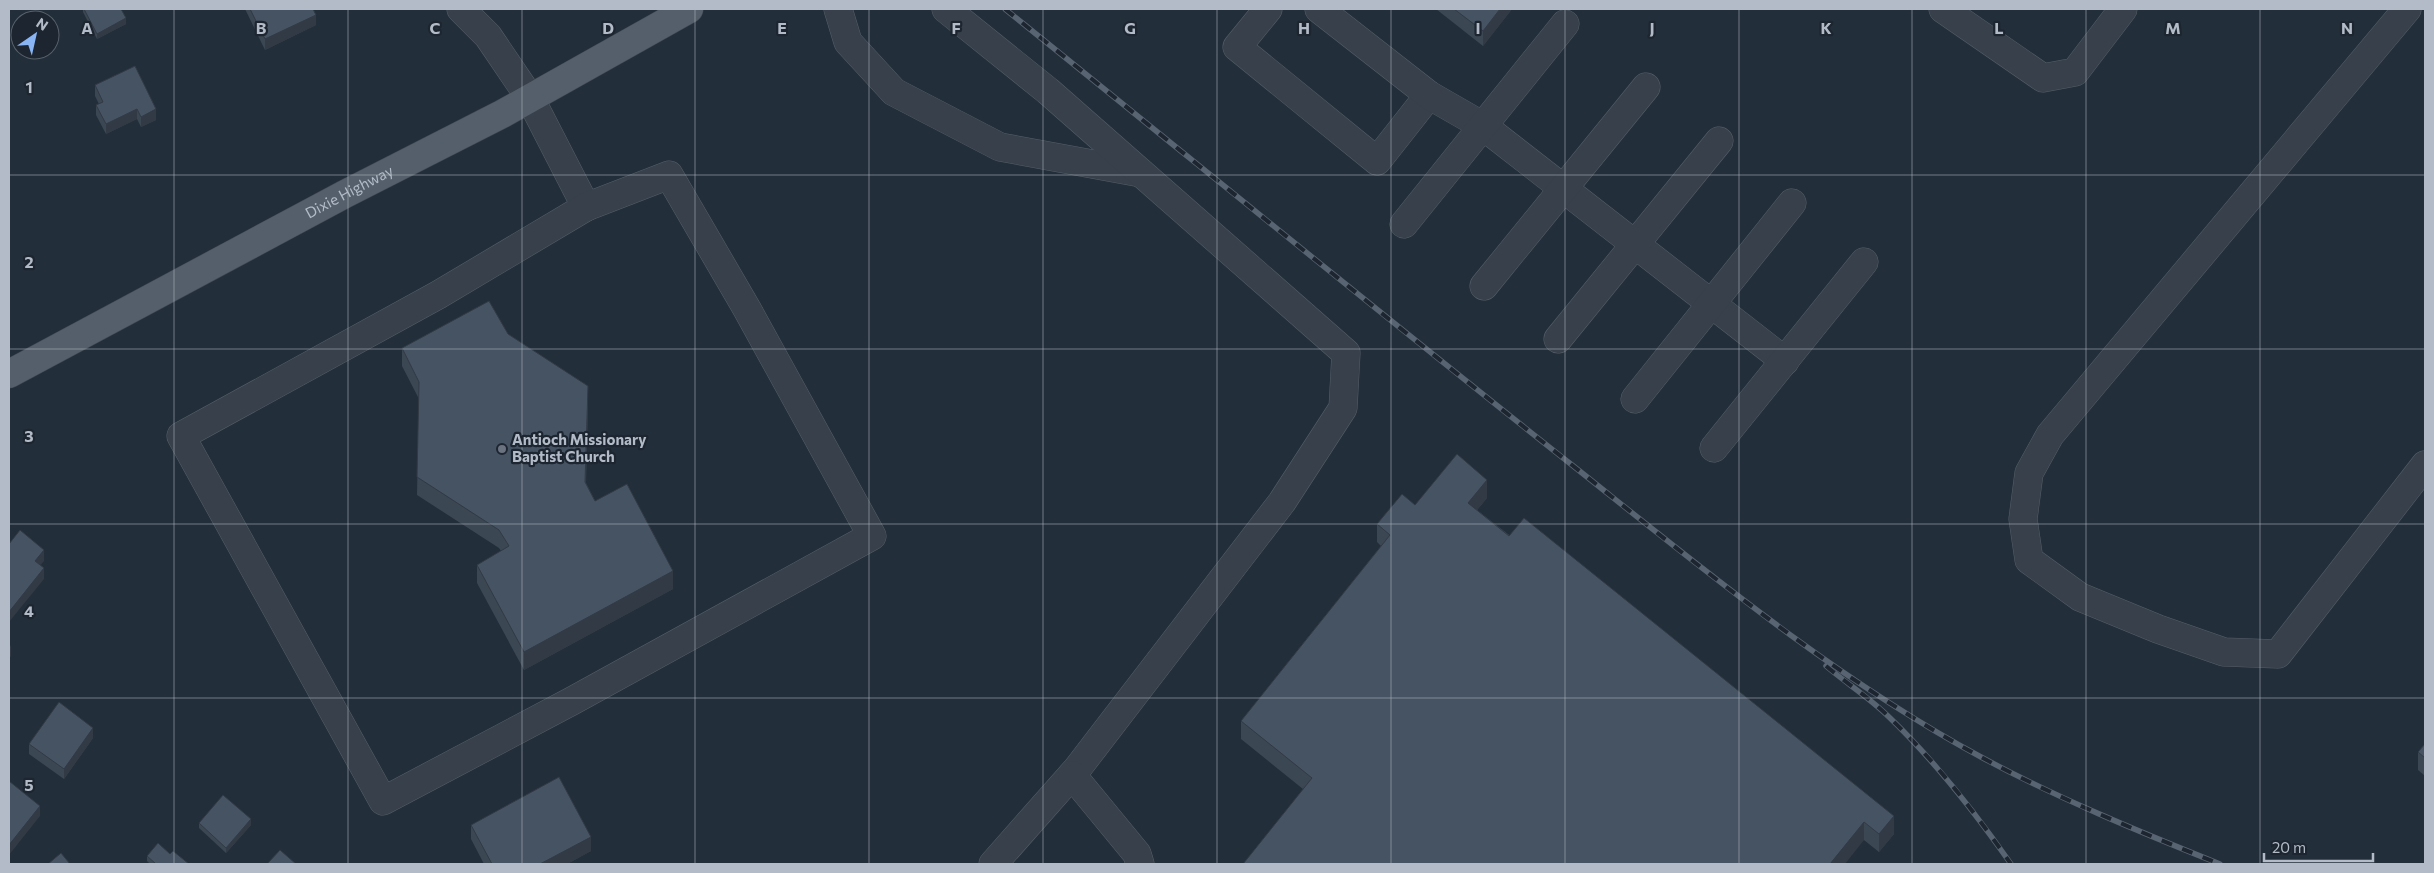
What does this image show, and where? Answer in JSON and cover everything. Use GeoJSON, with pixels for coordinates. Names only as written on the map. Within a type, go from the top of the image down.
{"type":"FeatureCollection","features":[{"type":"Feature","properties":{"kind":"main road","name":"Dixie Highway"},"geometry":{"type":"LineString","coordinates":[[9,374],[530,98],[689,9]]}},
{"type":"Feature","properties":{"kind":"lane"},"geometry":{"type":"LineString","coordinates":[[838,9],[848,42],[894,92],[1000,147],[1141,173]]}},
{"type":"Feature","properties":{"kind":"lane"},"geometry":{"type":"LineString","coordinates":[[946,9],[1048,90],[1346,353],[1343,408],[1282,502],[1072,775],[993,864]]}},
{"type":"Feature","properties":{"kind":"lane"},"geometry":{"type":"LineString","coordinates":[[1268,9],[1237,47],[1378,161],[1429,95]]}},
{"type":"Feature","properties":{"kind":"lane"},"geometry":{"type":"LineString","coordinates":[[1319,9],[1429,95],[1483,126],[1785,361]]}},
{"type":"Feature","properties":{"kind":"lane"},"geometry":{"type":"LineString","coordinates":[[1943,9],[2043,78],[2075,72],[2124,9]]}},
{"type":"Feature","properties":{"kind":"lane"},"geometry":{"type":"LineString","coordinates":[[2407,9],[2050,435],[2029,473],[2023,519],[2029,560],[2080,597],[2158,629],[2224,652],[2278,654],[2425,465]]}},
{"type":"Feature","properties":{"kind":"lane"},"geometry":{"type":"LineString","coordinates":[[470,12],[530,98],[586,207]]}},
{"type":"Feature","properties":{"kind":"lane"},"geometry":{"type":"LineString","coordinates":[[1404,224],[1565,24]]}},
{"type":"Feature","properties":{"kind":"lane"},"geometry":{"type":"LineString","coordinates":[[1484,286],[1646,87]]}},
{"type":"Feature","properties":{"kind":"lane"},"geometry":{"type":"LineString","coordinates":[[1558,339],[1637,244],[1718,141]]}},
{"type":"Feature","properties":{"kind":"lane"},"geometry":{"type":"LineString","coordinates":[[669,174],[747,308],[872,536],[572,701],[383,801],[181,436],[438,295],[586,207],[669,174]]}},
{"type":"Feature","properties":{"kind":"lane"},"geometry":{"type":"LineString","coordinates":[[1635,399],[1792,203]]}},
{"type":"Feature","properties":{"kind":"lane"},"geometry":{"type":"LineString","coordinates":[[1714,448],[1864,262]]}},
{"type":"Feature","properties":{"kind":"lane"},"geometry":{"type":"LineString","coordinates":[[1072,775],[1137,854],[1140,864]]}},
{"type":"Feature","properties":{"kind":"building"},"geometry":{"type":"Polygon","coordinates":[[[84,9],[121,9],[126,18],[97,34],[84,9]]]}},
{"type":"Feature","properties":{"kind":"building"},"geometry":{"type":"Polygon","coordinates":[[[250,9],[313,9],[316,15],[265,39],[250,9]]]}},
{"type":"Feature","properties":{"kind":"building"},"geometry":{"type":"Polygon","coordinates":[[[1454,9],[1500,9],[1483,31],[1454,9]]]}},
{"type":"Feature","properties":{"kind":"building"},"geometry":{"type":"Polygon","coordinates":[[[135,66],[156,109],[141,117],[137,109],[106,124],[96,105],[103,102],[95,85],[135,66]]]}},
{"type":"Feature","properties":{"kind":"building","name":"Antioch Missionary Baptist Church"},"geometry":{"type":"Polygon","coordinates":[[[489,301],[508,334],[588,386],[585,482],[595,501],[627,484],[673,571],[524,652],[477,565],[509,546],[499,530],[417,477],[419,382],[402,348],[489,301]]]}},
{"type":"Feature","properties":{"kind":"building"},"geometry":{"type":"Polygon","coordinates":[[[1457,454],[1487,480],[1468,503],[1509,536],[1524,518],[1894,816],[1879,834],[1864,822],[1830,864],[1243,864],[1312,778],[1241,721],[1390,535],[1377,524],[1402,494],[1415,505],[1457,454]]]}},
{"type":"Feature","properties":{"kind":"building"},"geometry":{"type":"Polygon","coordinates":[[[20,530],[44,550],[35,561],[44,568],[9,612],[9,544],[20,530]]]}},
{"type":"Feature","properties":{"kind":"building"},"geometry":{"type":"Polygon","coordinates":[[[59,702],[93,728],[64,769],[29,744],[59,702]]]}},
{"type":"Feature","properties":{"kind":"building"},"geometry":{"type":"Polygon","coordinates":[[[2425,744],[2425,758],[2418,752],[2425,744]]]}},
{"type":"Feature","properties":{"kind":"building"},"geometry":{"type":"Polygon","coordinates":[[[559,777],[591,837],[540,864],[492,864],[471,825],[559,777]]]}},
{"type":"Feature","properties":{"kind":"building"},"geometry":{"type":"Polygon","coordinates":[[[9,781],[40,806],[9,845],[9,781]]]}},
{"type":"Feature","properties":{"kind":"building"},"geometry":{"type":"Polygon","coordinates":[[[223,795],[251,819],[226,848],[199,823],[223,795]]]}},
{"type":"Feature","properties":{"kind":"building"},"geometry":{"type":"Polygon","coordinates":[[[158,843],[170,854],[173,851],[189,864],[156,864],[147,856],[158,843]]]}},
{"type":"Feature","properties":{"kind":"building"},"geometry":{"type":"Polygon","coordinates":[[[280,850],[296,864],[267,864],[280,850]]]}},
{"type":"Feature","properties":{"kind":"building"},"geometry":{"type":"Polygon","coordinates":[[[61,853],[70,864],[48,864],[61,853]]]}},
{"type":"Feature","properties":{"kind":"railway"},"geometry":{"type":"LineString","coordinates":[[1005,9],[1670,543],[1821,657],[1926,726],[1981,757],[2039,787],[2099,814],[2220,864]]}},
{"type":"Feature","properties":{"kind":"railway"},"geometry":{"type":"LineString","coordinates":[[1826,666],[1882,710],[1923,751],[1969,806],[2011,864]]}},
{"type":"Feature","properties":{"kind":"place","name":"Antioch Missionary Baptist Church"},"geometry":{"type":"Point","coordinates":[502,449]}}]}
